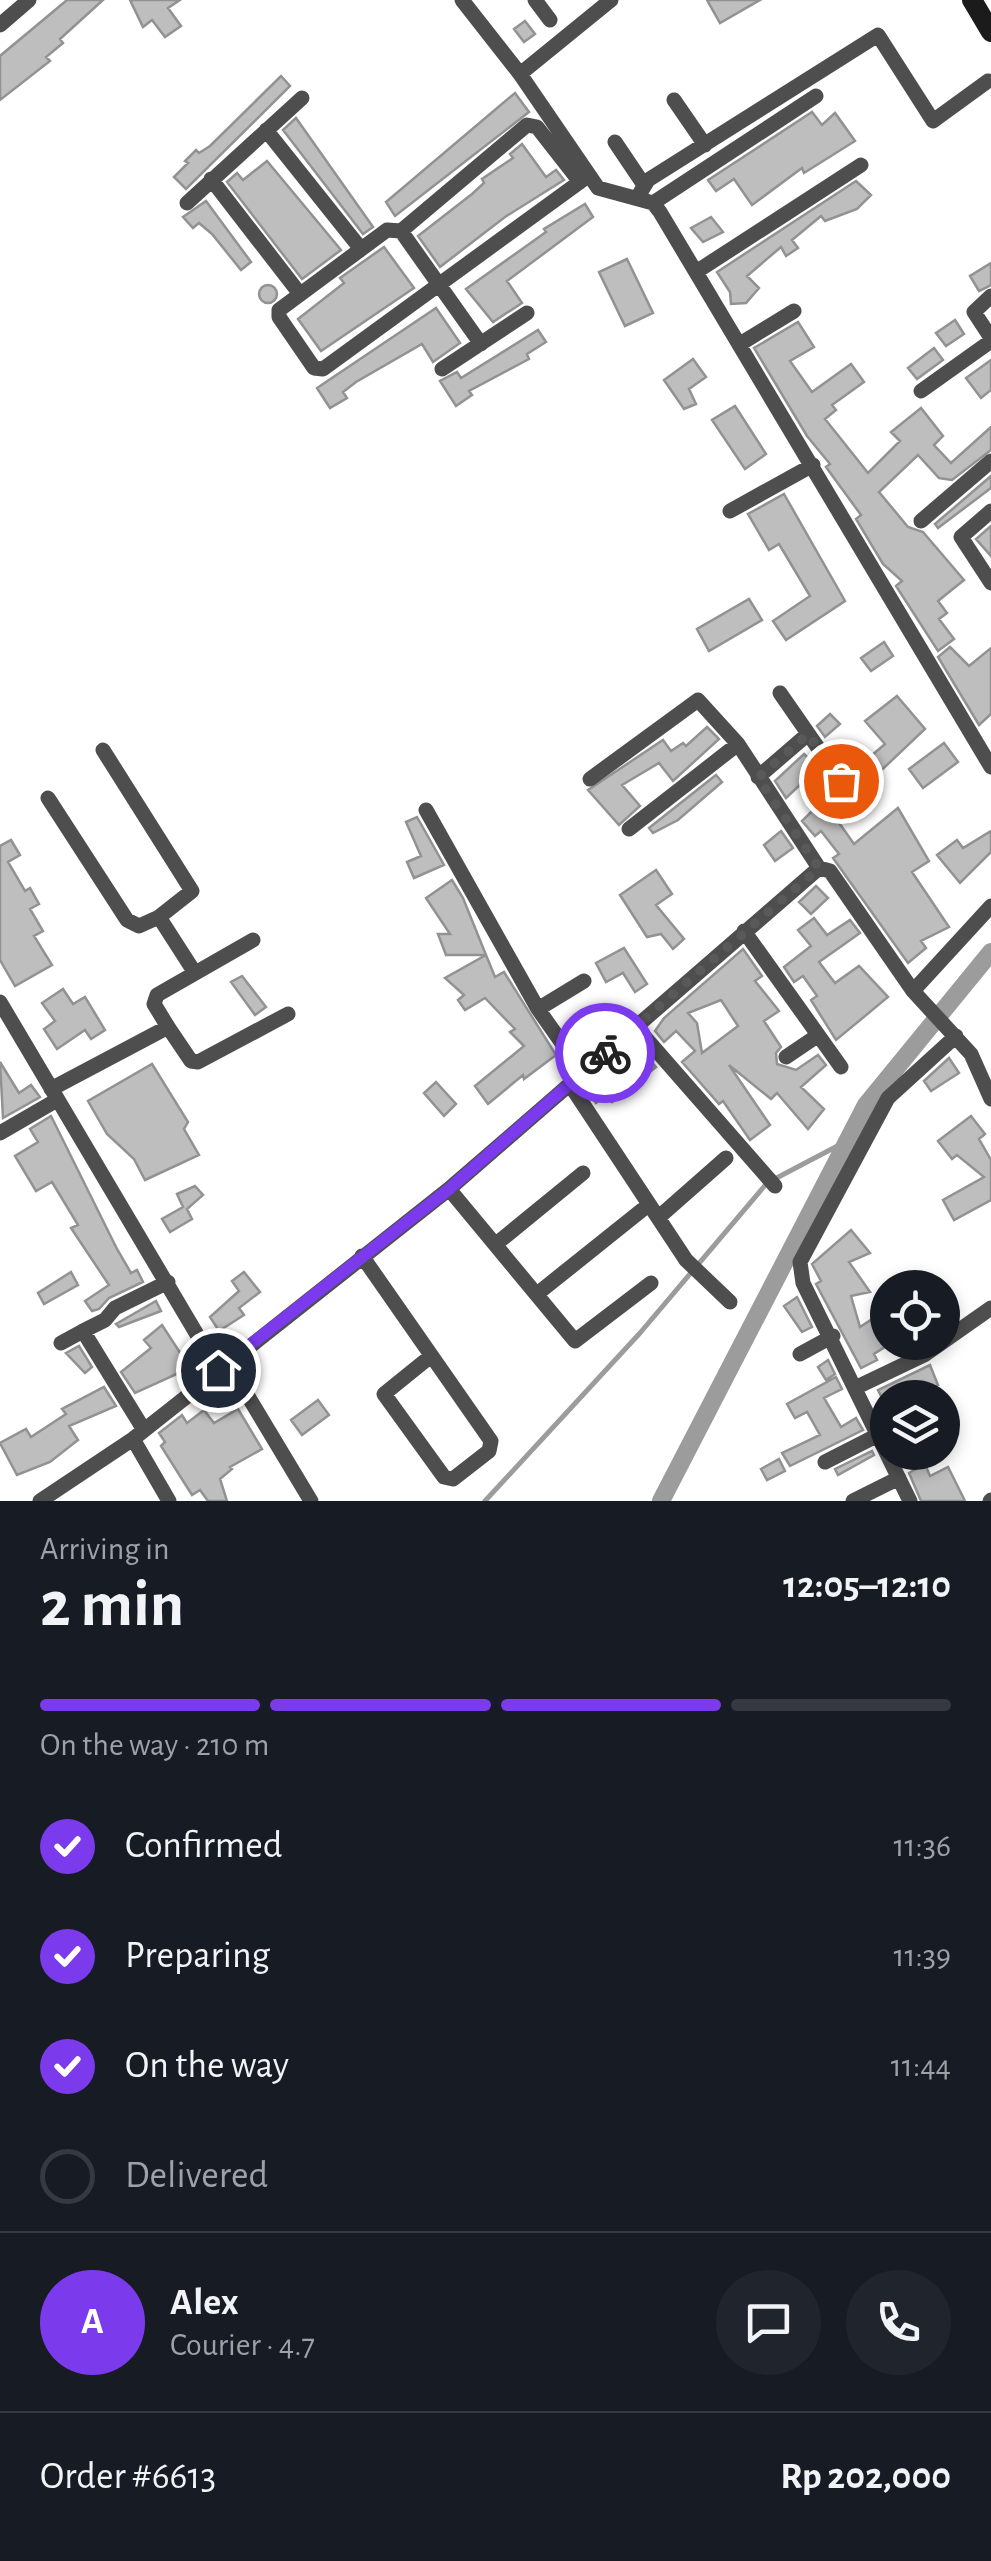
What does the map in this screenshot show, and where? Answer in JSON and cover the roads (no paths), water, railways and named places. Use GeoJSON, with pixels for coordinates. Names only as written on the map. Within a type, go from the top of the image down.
{"type":"FeatureCollection","features":[{"type":"Feature","properties":{"kind":"main road"},"geometry":{"type":"LineString","coordinates":[[972,0],[991,32]]}},
{"type":"Feature","properties":{"kind":"street"},"geometry":{"type":"LineString","coordinates":[[0,25],[29,0]]}},
{"type":"Feature","properties":{"kind":"street"},"geometry":{"type":"LineString","coordinates":[[462,0],[520,74],[584,179]]}},
{"type":"Feature","properties":{"kind":"street"},"geometry":{"type":"LineString","coordinates":[[535,0],[550,20]]}},
{"type":"Feature","properties":{"kind":"street"},"geometry":{"type":"LineString","coordinates":[[520,74],[611,0]]}},
{"type":"Feature","properties":{"kind":"street"},"geometry":{"type":"LineString","coordinates":[[584,179],[440,287],[318,370],[278,314],[386,230],[401,231],[527,126],[537,127],[584,179],[610,195],[640,191],[704,145],[878,36],[932,121],[988,81]]}},
{"type":"Feature","properties":{"kind":"street"},"geometry":{"type":"LineString","coordinates":[[653,203],[816,96]]}},
{"type":"Feature","properties":{"kind":"street"},"geometry":{"type":"LineString","coordinates":[[187,203],[302,98]]}},
{"type":"Feature","properties":{"kind":"street"},"geometry":{"type":"LineString","coordinates":[[674,100],[704,145]]}},
{"type":"Feature","properties":{"kind":"street"},"geometry":{"type":"LineString","coordinates":[[266,130],[361,250]]}},
{"type":"Feature","properties":{"kind":"street"},"geometry":{"type":"LineString","coordinates":[[615,142],[640,191],[653,203],[740,344],[961,724],[991,767]]}},
{"type":"Feature","properties":{"kind":"street"},"geometry":{"type":"LineString","coordinates":[[696,272],[861,165]]}},
{"type":"Feature","properties":{"kind":"street"},"geometry":{"type":"LineString","coordinates":[[212,179],[300,294]]}},
{"type":"Feature","properties":{"kind":"street"},"geometry":{"type":"LineString","coordinates":[[401,231],[481,344]]}},
{"type":"Feature","properties":{"kind":"street"},"geometry":{"type":"LineString","coordinates":[[921,391],[991,339],[974,312],[991,296]]}},
{"type":"Feature","properties":{"kind":"street"},"geometry":{"type":"LineString","coordinates":[[740,344],[794,312]]}},
{"type":"Feature","properties":{"kind":"street"},"geometry":{"type":"LineString","coordinates":[[442,370],[528,314]]}},
{"type":"Feature","properties":{"kind":"street"},"geometry":{"type":"LineString","coordinates":[[921,521],[991,462]]}},
{"type":"Feature","properties":{"kind":"street"},"geometry":{"type":"LineString","coordinates":[[730,511],[813,464]]}},
{"type":"Feature","properties":{"kind":"street"},"geometry":{"type":"LineString","coordinates":[[991,511],[961,537],[991,583]]}},
{"type":"Feature","properties":{"kind":"street"},"geometry":{"type":"LineString","coordinates":[[780,693],[857,804]]}},
{"type":"Feature","properties":{"kind":"street"},"geometry":{"type":"LineString","coordinates":[[590,779],[698,700],[738,744],[819,868],[830,871],[917,995],[972,1054],[991,1100]]}},
{"type":"Feature","properties":{"kind":"street"},"geometry":{"type":"LineString","coordinates":[[758,778],[808,734]]}},
{"type":"Feature","properties":{"kind":"street"},"geometry":{"type":"LineString","coordinates":[[629,829],[738,744]]}},
{"type":"Feature","properties":{"kind":"street"},"geometry":{"type":"LineString","coordinates":[[48,798],[127,920],[139,926],[159,917],[192,891],[102,750]]}},
{"type":"Feature","properties":{"kind":"street"},"geometry":{"type":"LineString","coordinates":[[426,810],[538,1009],[584,1072]]}},
{"type":"Feature","properties":{"kind":"street"},"geometry":{"type":"LineString","coordinates":[[40,1501],[138,1434],[449,1189],[819,868]]}},
{"type":"Feature","properties":{"kind":"street"},"geometry":{"type":"LineString","coordinates":[[917,995],[991,906]]}},
{"type":"Feature","properties":{"kind":"street"},"geometry":{"type":"LineString","coordinates":[[159,917],[195,973]]}},
{"type":"Feature","properties":{"kind":"street"},"geometry":{"type":"LineString","coordinates":[[744,931],[841,1067]]}},
{"type":"Feature","properties":{"kind":"street"},"geometry":{"type":"LineString","coordinates":[[253,940],[154,999],[194,1063],[288,1014]]}},
{"type":"Feature","properties":{"kind":"street"},"geometry":{"type":"LineString","coordinates":[[538,1009],[584,980]]}},
{"type":"Feature","properties":{"kind":"street"},"geometry":{"type":"LineString","coordinates":[[0,1002],[5,1021],[311,1501]]}},
{"type":"Feature","properties":{"kind":"street"},"geometry":{"type":"LineString","coordinates":[[636,1026],[771,1181]]}},
{"type":"Feature","properties":{"kind":"street"},"geometry":{"type":"LineString","coordinates":[[0,1133],[54,1095],[168,1027]]}},
{"type":"Feature","properties":{"kind":"street"},"geometry":{"type":"LineString","coordinates":[[870,1417],[803,1283],[800,1262],[880,1111],[925,1060],[955,1034]]}},
{"type":"Feature","properties":{"kind":"street"},"geometry":{"type":"LineString","coordinates":[[786,1057],[816,1036]]}},
{"type":"Feature","properties":{"kind":"street"},"geometry":{"type":"LineString","coordinates":[[571,1086],[686,1260],[730,1302]]}},
{"type":"Feature","properties":{"kind":"street"},"geometry":{"type":"LineString","coordinates":[[659,1217],[726,1158]]}},
{"type":"Feature","properties":{"kind":"street"},"geometry":{"type":"LineString","coordinates":[[496,1244],[583,1172]]}},
{"type":"Feature","properties":{"kind":"street"},"geometry":{"type":"LineString","coordinates":[[449,1189],[575,1341],[650,1283]]}},
{"type":"Feature","properties":{"kind":"street"},"geometry":{"type":"LineString","coordinates":[[536,1294],[642,1210]]}},
{"type":"Feature","properties":{"kind":"street"},"geometry":{"type":"LineString","coordinates":[[362,1256],[431,1356],[492,1446],[453,1479],[444,1477],[384,1394],[431,1356]]}},
{"type":"Feature","properties":{"kind":"street"},"geometry":{"type":"LineString","coordinates":[[60,1343],[106,1320],[115,1308],[168,1282]]}},
{"type":"Feature","properties":{"kind":"street"},"geometry":{"type":"LineString","coordinates":[[857,1387],[924,1355],[991,1308]]}},
{"type":"Feature","properties":{"kind":"street"},"geometry":{"type":"LineString","coordinates":[[83,1331],[169,1501]]}},
{"type":"Feature","properties":{"kind":"street"},"geometry":{"type":"LineString","coordinates":[[800,1354],[832,1336]]}},
{"type":"Feature","properties":{"kind":"street"},"geometry":{"type":"LineString","coordinates":[[825,1462],[870,1439]]}},
{"type":"Feature","properties":{"kind":"street"},"geometry":{"type":"LineString","coordinates":[[895,1470],[910,1501]]}},
{"type":"Feature","properties":{"kind":"street"},"geometry":{"type":"LineString","coordinates":[[853,1501],[899,1478]]}},
{"type":"Feature","properties":{"kind":"waterway"},"geometry":{"type":"LineString","coordinates":[[661,1501],[866,1105],[991,952]]}},
{"type":"Feature","properties":{"kind":"waterway"},"geometry":{"type":"LineString","coordinates":[[485,1501],[640,1333],[767,1183],[847,1141]]}}]}
